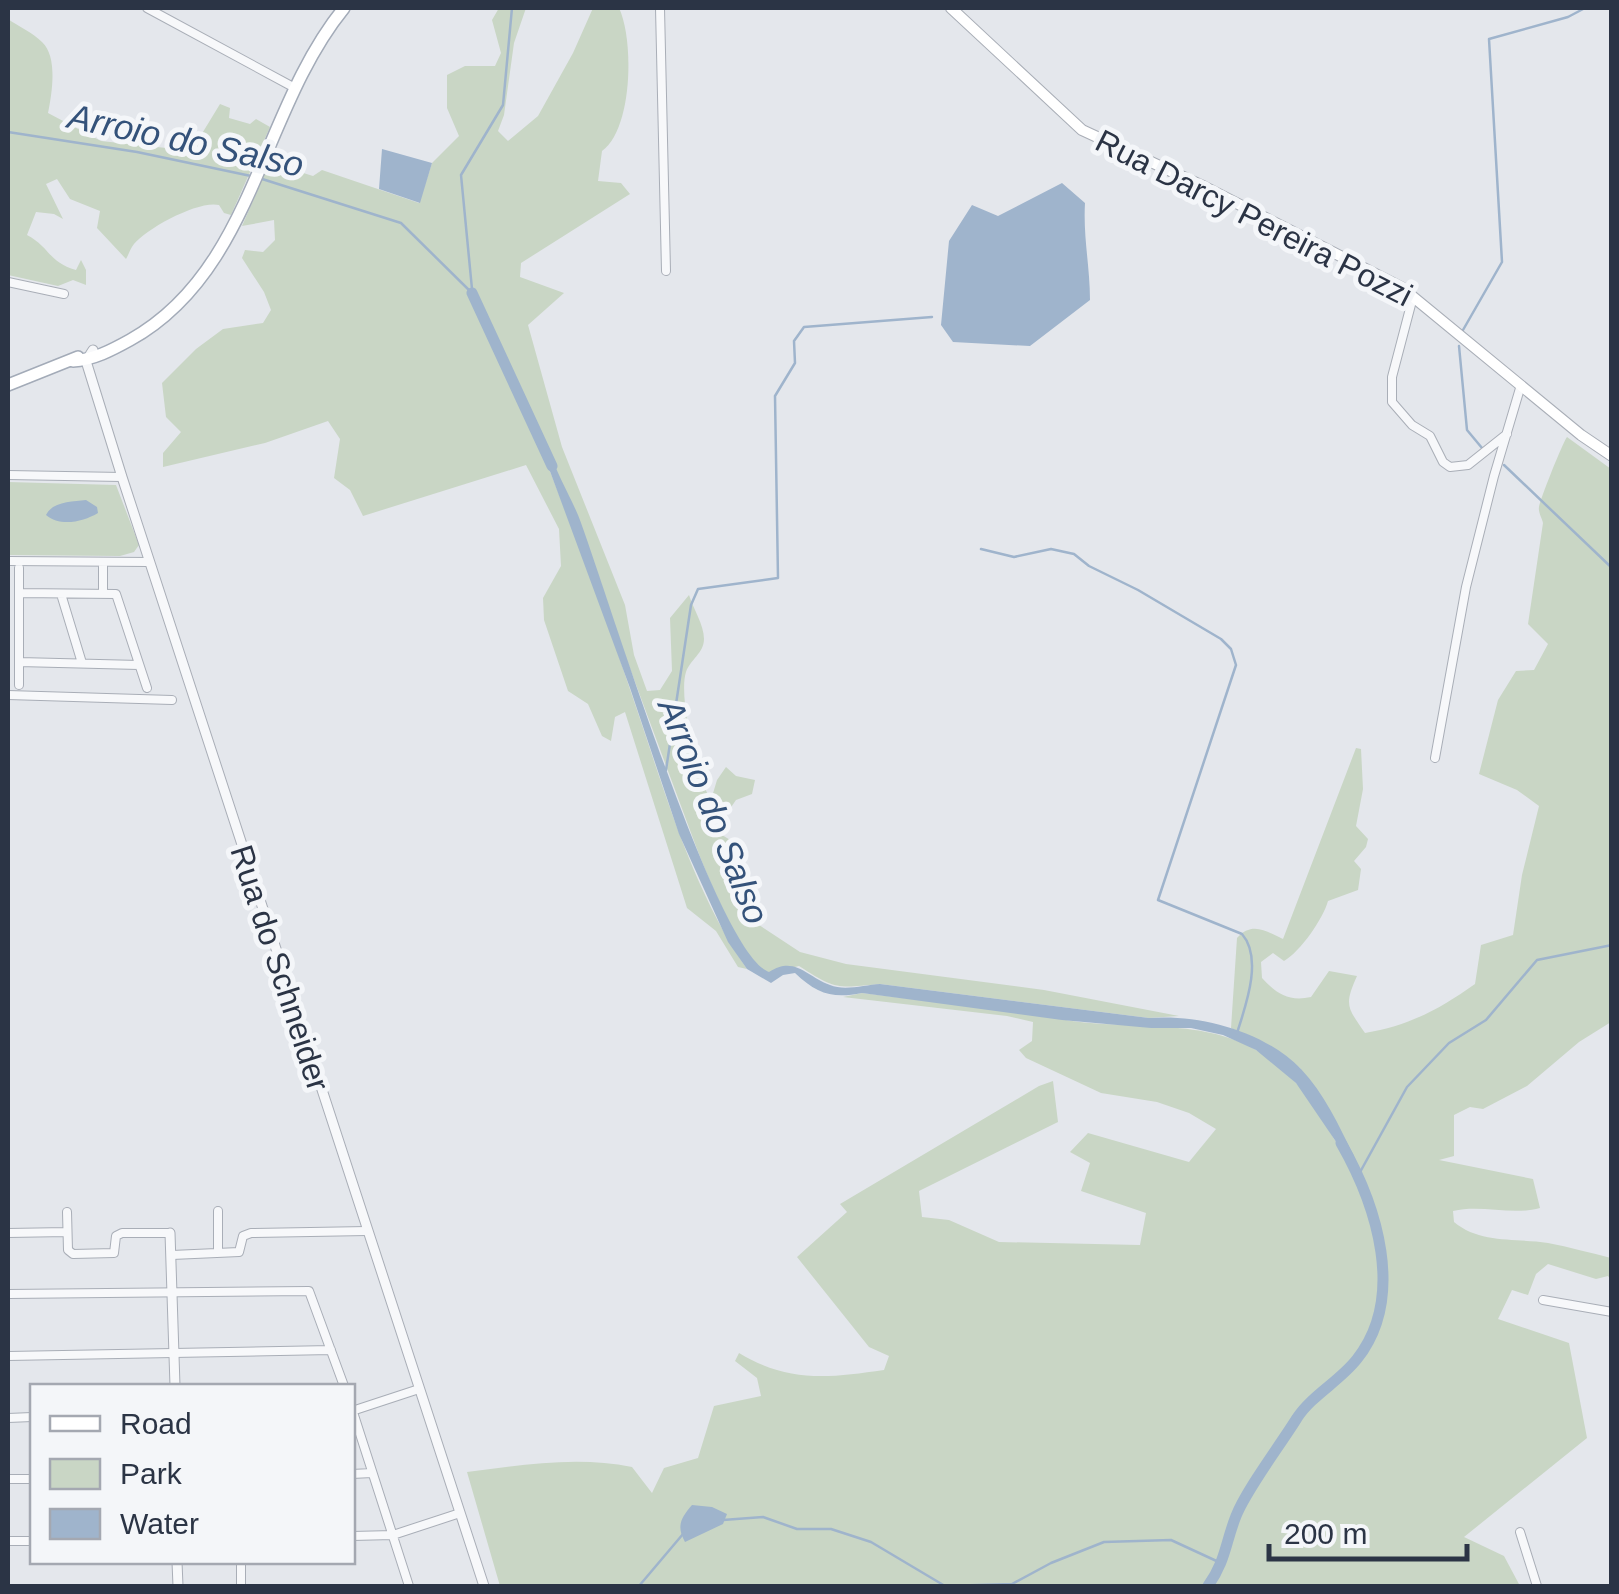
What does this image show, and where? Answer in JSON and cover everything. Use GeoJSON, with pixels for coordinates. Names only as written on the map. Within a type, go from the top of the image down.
{"type":"FeatureCollection","features":[{"type":"Feature","properties":{"kind":"main road"},"geometry":{"type":"LineString","coordinates":[[8,384],[120,346],[152,326],[186,297],[217,258],[294,88],[344,8]]}},
{"type":"Feature","properties":{"kind":"main road","name":"Rua Darcy Pereira Pozzi"},"geometry":{"type":"LineString","coordinates":[[951,8],[1082,130],[1205,187],[1401,287],[1612,456]]}},
{"type":"Feature","properties":{"kind":"street"},"geometry":{"type":"LineString","coordinates":[[147,8],[294,88]]}},
{"type":"Feature","properties":{"kind":"street"},"geometry":{"type":"LineString","coordinates":[[660,8],[666,272]]}},
{"type":"Feature","properties":{"kind":"street"},"geometry":{"type":"LineString","coordinates":[[8,282],[64,294]]}},
{"type":"Feature","properties":{"kind":"street"},"geometry":{"type":"LineString","coordinates":[[1413,297],[1392,377],[1392,402],[1412,424],[1430,436],[1443,462],[1450,467],[1468,465],[1507,434]]}},
{"type":"Feature","properties":{"kind":"street","name":"Rua do Schneider"},"geometry":{"type":"LineString","coordinates":[[84,357],[484,1586]]}},
{"type":"Feature","properties":{"kind":"street"},"geometry":{"type":"LineString","coordinates":[[1435,758],[1466,587],[1521,386]]}},
{"type":"Feature","properties":{"kind":"street"},"geometry":{"type":"LineString","coordinates":[[8,475],[122,477]]}},
{"type":"Feature","properties":{"kind":"street"},"geometry":{"type":"LineString","coordinates":[[8,560],[149,562]]}},
{"type":"Feature","properties":{"kind":"street"},"geometry":{"type":"LineString","coordinates":[[102,562],[103,594]]}},
{"type":"Feature","properties":{"kind":"street"},"geometry":{"type":"LineString","coordinates":[[18,568],[19,640],[24,662],[19,684]]}},
{"type":"Feature","properties":{"kind":"street"},"geometry":{"type":"LineString","coordinates":[[19,593],[116,594],[147,688]]}},
{"type":"Feature","properties":{"kind":"street"},"geometry":{"type":"LineString","coordinates":[[61,594],[82,663]]}},
{"type":"Feature","properties":{"kind":"street"},"geometry":{"type":"LineString","coordinates":[[24,662],[139,664]]}},
{"type":"Feature","properties":{"kind":"street"},"geometry":{"type":"LineString","coordinates":[[8,695],[172,700]]}},
{"type":"Feature","properties":{"kind":"street"},"geometry":{"type":"LineString","coordinates":[[218,1211],[218,1253]]}},
{"type":"Feature","properties":{"kind":"street"},"geometry":{"type":"LineString","coordinates":[[67,1212],[68,1250],[73,1254],[114,1253],[116,1236],[122,1233],[170,1233],[175,1384]]}},
{"type":"Feature","properties":{"kind":"street"},"geometry":{"type":"LineString","coordinates":[[172,1255],[239,1252],[243,1236],[251,1232],[367,1231]]}},
{"type":"Feature","properties":{"kind":"street"},"geometry":{"type":"LineString","coordinates":[[8,1233],[67,1232]]}},
{"type":"Feature","properties":{"kind":"street"},"geometry":{"type":"LineString","coordinates":[[8,1294],[309,1291],[343,1384]]}},
{"type":"Feature","properties":{"kind":"street"},"geometry":{"type":"LineString","coordinates":[[1543,1300],[1612,1312]]}},
{"type":"Feature","properties":{"kind":"street"},"geometry":{"type":"LineString","coordinates":[[8,1356],[331,1350]]}},
{"type":"Feature","properties":{"kind":"street"},"geometry":{"type":"LineString","coordinates":[[355,1409],[419,1390]]}},
{"type":"Feature","properties":{"kind":"street"},"geometry":{"type":"LineString","coordinates":[[355,1417],[409,1586]]}},
{"type":"Feature","properties":{"kind":"street"},"geometry":{"type":"LineString","coordinates":[[355,1474],[372,1473]]}},
{"type":"Feature","properties":{"kind":"street"},"geometry":{"type":"LineString","coordinates":[[355,1536],[393,1535],[460,1513]]}},
{"type":"Feature","properties":{"kind":"street"},"geometry":{"type":"LineString","coordinates":[[1520,1532],[1537,1586]]}},
{"type":"Feature","properties":{"kind":"green space"},"geometry":{"type":"Polygon","coordinates":[[[499,8],[526,8],[514,43],[504,115],[498,131],[508,141],[538,116],[593,8],[619,8],[624,22],[628,61],[625,104],[620,124],[602,151],[598,181],[621,183],[630,194],[521,263],[520,277],[564,293],[528,325],[562,447],[625,605],[634,655],[647,691],[660,690],[672,671],[670,618],[689,595],[700,622],[703,644],[686,672],[684,684],[690,737],[711,800],[726,767],[736,776],[755,780],[752,794],[736,800],[725,816],[713,819],[714,830],[740,846],[741,858],[725,870],[753,921],[800,952],[846,964],[1044,990],[1179,1016],[1149,1018],[880,984],[837,986],[799,966],[772,972],[758,967],[737,937],[702,861],[550,453],[544,456],[682,839],[711,906],[747,969],[738,967],[716,931],[687,908],[625,712],[615,717],[611,741],[602,736],[588,704],[568,691],[544,620],[543,598],[561,566],[559,529],[526,465],[363,516],[350,490],[334,478],[340,439],[328,421],[265,443],[163,467],[163,453],[181,432],[166,417],[162,383],[223,329],[263,323],[271,310],[242,258],[245,250],[263,252],[275,240],[274,220],[242,226],[266,171],[281,166],[313,176],[322,170],[419,203],[432,163],[459,136],[447,108],[447,75],[465,66],[495,66],[501,53],[492,20],[499,8]]]}},
{"type":"Feature","properties":{"kind":"green space"},"geometry":{"type":"Polygon","coordinates":[[[8,19],[47,49],[52,76],[48,113],[101,141],[185,150],[195,145],[220,104],[230,108],[229,118],[250,124],[256,119],[270,127],[231,215],[219,205],[187,211],[141,238],[126,259],[97,228],[100,211],[70,199],[57,179],[46,184],[63,219],[36,212],[27,235],[67,267],[76,270],[81,260],[86,285],[73,280],[58,286],[8,275],[8,19]]]}},
{"type":"Feature","properties":{"kind":"green space"},"geometry":{"type":"Polygon","coordinates":[[[1567,437],[1611,469],[1611,1022],[1579,1042],[1527,1086],[1483,1109],[1470,1107],[1454,1115],[1454,1156],[1439,1160],[1533,1179],[1540,1208],[1453,1211],[1454,1222],[1464,1229],[1487,1237],[1548,1243],[1611,1258],[1611,1280],[1608,1276],[1596,1279],[1548,1264],[1536,1274],[1528,1295],[1512,1290],[1498,1319],[1569,1343],[1587,1438],[1464,1537],[1504,1556],[1520,1586],[500,1586],[467,1472],[550,1463],[611,1464],[632,1467],[652,1493],[664,1468],[698,1458],[714,1406],[761,1396],[757,1378],[735,1361],[739,1353],[775,1369],[809,1376],[884,1370],[889,1356],[869,1347],[797,1257],[847,1212],[840,1204],[1053,1081],[1058,1122],[919,1191],[922,1217],[949,1220],[999,1242],[1140,1245],[1146,1213],[1081,1191],[1090,1163],[1070,1152],[1088,1133],[1189,1162],[1216,1129],[1189,1113],[1157,1102],[1101,1093],[1026,1058],[1019,1050],[1032,1041],[1033,1022],[843,997],[862,993],[1084,1022],[1186,1029],[1234,1040],[1266,1056],[1292,1078],[1337,1143],[1353,1156],[1300,1068],[1231,1028],[1237,938],[1254,929],[1283,939],[1356,748],[1361,749],[1363,789],[1356,826],[1368,839],[1354,861],[1361,869],[1358,890],[1328,901],[1310,934],[1290,957],[1284,961],[1273,953],[1261,962],[1262,978],[1283,995],[1303,998],[1311,997],[1329,971],[1357,976],[1349,1006],[1365,1033],[1409,1021],[1462,993],[1475,984],[1481,945],[1513,935],[1522,875],[1539,806],[1517,790],[1479,774],[1498,700],[1516,671],[1534,670],[1548,644],[1528,624],[1543,523],[1539,507],[1567,437]]]}},
{"type":"Feature","properties":{"kind":"green space"},"geometry":{"type":"Polygon","coordinates":[[[8,482],[116,485],[139,545],[134,552],[120,556],[8,555],[8,482]]]}},
{"type":"Feature","properties":{"kind":"water"},"geometry":{"type":"Polygon","coordinates":[[[382,149],[432,163],[420,203],[379,189],[382,149]]]}},
{"type":"Feature","properties":{"kind":"water"},"geometry":{"type":"Polygon","coordinates":[[[1062,183],[1085,203],[1090,300],[1030,346],[953,342],[941,325],[949,241],[972,205],[998,216],[1062,183]]]}},
{"type":"Feature","properties":{"kind":"water"},"geometry":{"type":"Polygon","coordinates":[[[550,452],[578,515],[692,838],[746,950],[769,972],[786,966],[801,969],[836,987],[880,984],[1149,1018],[1189,1019],[1230,1028],[1269,1044],[1301,1069],[1324,1099],[1354,1156],[1345,1155],[1296,1083],[1256,1050],[1223,1035],[1191,1028],[1062,1020],[862,993],[834,995],[818,990],[795,973],[771,983],[747,969],[728,942],[679,834],[544,455],[550,452]]]}},
{"type":"Feature","properties":{"kind":"water"},"geometry":{"type":"Polygon","coordinates":[[[86,500],[97,507],[98,513],[86,519],[58,521],[46,515],[58,505],[86,500]]]}},
{"type":"Feature","properties":{"kind":"water"},"geometry":{"type":"Polygon","coordinates":[[[692,1505],[712,1507],[727,1514],[723,1524],[685,1542],[681,1522],[692,1505]]]}},
{"type":"Feature","properties":{"kind":"waterway"},"geometry":{"type":"LineString","coordinates":[[472,289],[461,175],[503,105],[512,8]]}},
{"type":"Feature","properties":{"kind":"waterway"},"geometry":{"type":"LineString","coordinates":[[1463,330],[1502,262],[1489,39],[1568,17],[1585,8]]}},
{"type":"Feature","properties":{"kind":"waterway","name":"Arroio do Salso"},"geometry":{"type":"LineString","coordinates":[[8,132],[137,152],[251,176]]}},
{"type":"Feature","properties":{"kind":"waterway","name":"Arroio do Salso"},"geometry":{"type":"LineString","coordinates":[[259,178],[401,223],[472,293]]}},
{"type":"Feature","properties":{"kind":"waterway","name":"Arroio do Salso"},"geometry":{"type":"LineString","coordinates":[[472,293],[552,466]]}},
{"type":"Feature","properties":{"kind":"waterway"},"geometry":{"type":"LineString","coordinates":[[666,770],[691,605],[698,589],[778,578],[775,396],[795,363],[794,341],[804,327],[932,317]]}},
{"type":"Feature","properties":{"kind":"waterway"},"geometry":{"type":"LineString","coordinates":[[1459,346],[1467,430],[1482,448]]}},
{"type":"Feature","properties":{"kind":"waterway"},"geometry":{"type":"LineString","coordinates":[[1504,465],[1612,568]]}},
{"type":"Feature","properties":{"kind":"waterway"},"geometry":{"type":"LineString","coordinates":[[981,549],[1014,557],[1051,549],[1074,554],[1221,639],[1231,649],[1236,665],[1158,900],[1242,934],[1248,944],[1251,982],[1237,1033]]}},
{"type":"Feature","properties":{"kind":"waterway"},"geometry":{"type":"LineString","coordinates":[[1359,1174],[1407,1087],[1449,1043],[1486,1020],[1537,960],[1612,945]]}},
{"type":"Feature","properties":{"kind":"waterway","name":"Arroio do Salso"},"geometry":{"type":"LineString","coordinates":[[1208,1586],[1255,1480],[1303,1410],[1357,1359],[1372,1335],[1380,1308],[1381,1251],[1366,1195],[1341,1143]]}},
{"type":"Feature","properties":{"kind":"waterway"},"geometry":{"type":"LineString","coordinates":[[723,1520],[763,1517],[797,1529],[831,1529],[871,1542],[945,1586],[1012,1584],[1104,1542],[1171,1540],[1223,1564]]}},
{"type":"Feature","properties":{"kind":"waterway"},"geometry":{"type":"LineString","coordinates":[[639,1586],[683,1534]]}}]}
